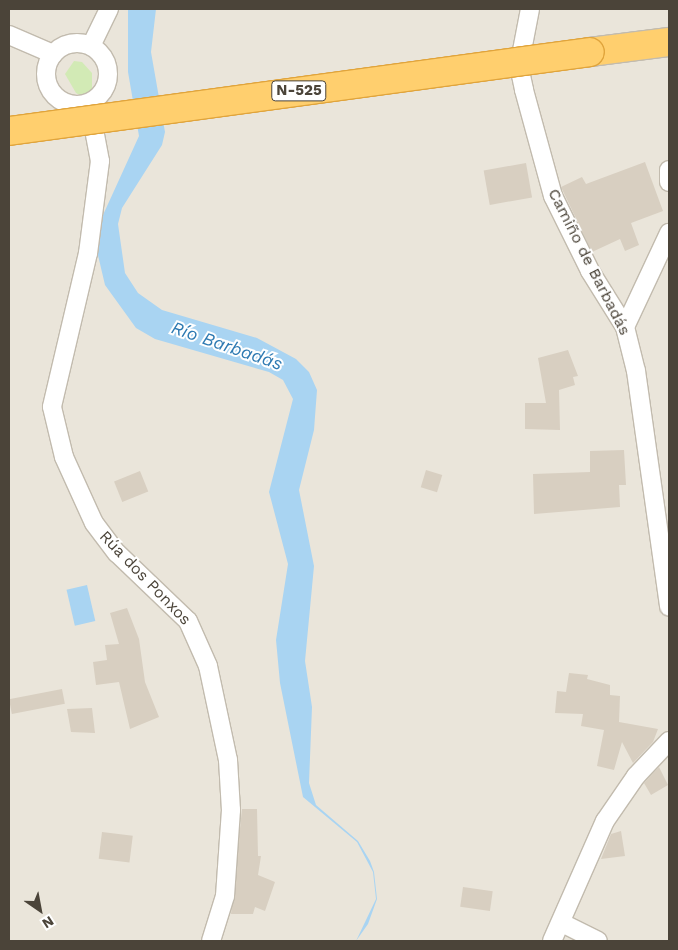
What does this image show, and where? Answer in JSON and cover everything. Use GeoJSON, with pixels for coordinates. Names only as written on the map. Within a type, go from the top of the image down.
{"type":"FeatureCollection","features":[{"type":"Feature","properties":{"kind":"highway","name":"N-525"},"geometry":{"type":"LineString","coordinates":[[9,131],[669,42]]}},
{"type":"Feature","properties":{"kind":"street"},"geometry":{"type":"LineString","coordinates":[[91,46],[109,9]]}},
{"type":"Feature","properties":{"kind":"street","name":"Camiño de Barbadás"},"geometry":{"type":"LineString","coordinates":[[530,9],[519,66],[553,196],[590,271],[625,327],[636,371],[669,607]]}},
{"type":"Feature","properties":{"kind":"street"},"geometry":{"type":"LineString","coordinates":[[9,35],[53,54]]}},
{"type":"Feature","properties":{"kind":"street"},"geometry":{"type":"LineString","coordinates":[[74,43],[91,46],[108,70],[104,89],[89,102],[68,104],[52,92],[46,73],[53,54],[74,43]]}},
{"type":"Feature","properties":{"kind":"street","name":"Rúa dos Ponxos"},"geometry":{"type":"LineString","coordinates":[[89,102],[100,161],[88,253],[52,407],[64,457],[94,523],[117,553],[188,621],[206,660],[228,760],[231,810],[226,896],[211,941]]}},
{"type":"Feature","properties":{"kind":"street"},"geometry":{"type":"LineString","coordinates":[[669,170],[669,182]]}},
{"type":"Feature","properties":{"kind":"street"},"geometry":{"type":"LineString","coordinates":[[625,327],[669,234]]}},
{"type":"Feature","properties":{"kind":"street"},"geometry":{"type":"LineString","coordinates":[[552,941],[562,923],[609,814],[658,748],[669,741]]}},
{"type":"Feature","properties":{"kind":"street"},"geometry":{"type":"LineString","coordinates":[[562,923],[598,941]]}},
{"type":"Feature","properties":{"kind":"shaded area"},"geometry":{"type":"Polygon","coordinates":[[[9,9],[669,9],[669,941],[9,941],[9,9]]]}},
{"type":"Feature","properties":{"kind":"green space"},"geometry":{"type":"Polygon","coordinates":[[[74,61],[82,62],[92,73],[92,95],[85,98],[76,93],[65,74],[74,61]]]}},
{"type":"Feature","properties":{"kind":"water","name":"Río Barbadás"},"geometry":{"type":"Polygon","coordinates":[[[128,9],[156,9],[151,52],[165,132],[162,145],[122,208],[118,224],[125,273],[138,293],[162,310],[257,338],[296,359],[309,372],[317,390],[314,430],[299,490],[314,566],[305,661],[312,707],[309,783],[316,805],[358,841],[374,872],[377,899],[368,924],[356,941],[376,899],[373,872],[357,842],[303,797],[280,683],[276,640],[288,564],[269,492],[293,399],[283,380],[269,372],[155,339],[136,328],[105,285],[97,251],[103,215],[139,136],[128,72],[128,9]]]}},
{"type":"Feature","properties":{"kind":"water"},"geometry":{"type":"Polygon","coordinates":[[[87,585],[95,621],[75,626],[67,590],[87,585]]]}},
{"type":"Feature","properties":{"kind":"building"},"geometry":{"type":"Polygon","coordinates":[[[645,162],[663,211],[631,223],[639,245],[625,251],[620,239],[592,252],[561,187],[582,177],[586,184],[645,162]]]}},
{"type":"Feature","properties":{"kind":"building"},"geometry":{"type":"Polygon","coordinates":[[[526,163],[532,197],[490,205],[484,170],[526,163]]]}},
{"type":"Feature","properties":{"kind":"building"},"geometry":{"type":"Polygon","coordinates":[[[568,350],[578,376],[573,377],[575,385],[559,390],[560,430],[525,429],[525,403],[546,403],[538,358],[568,350]]]}},
{"type":"Feature","properties":{"kind":"building"},"geometry":{"type":"Polygon","coordinates":[[[624,450],[626,485],[619,485],[620,507],[534,514],[533,474],[590,472],[590,451],[624,450]]]}},
{"type":"Feature","properties":{"kind":"building"},"geometry":{"type":"Polygon","coordinates":[[[426,470],[442,475],[437,492],[421,487],[426,470]]]}},
{"type":"Feature","properties":{"kind":"building"},"geometry":{"type":"Polygon","coordinates":[[[140,471],[148,491],[122,502],[114,481],[140,471]]]}},
{"type":"Feature","properties":{"kind":"building"},"geometry":{"type":"Polygon","coordinates":[[[127,608],[139,639],[145,682],[159,717],[130,729],[119,682],[96,685],[93,662],[107,660],[105,645],[119,644],[110,613],[127,608]]]}},
{"type":"Feature","properties":{"kind":"building"},"geometry":{"type":"Polygon","coordinates":[[[569,673],[588,675],[587,679],[610,685],[610,695],[620,696],[619,722],[658,729],[653,742],[633,763],[622,742],[614,770],[597,766],[604,730],[581,726],[583,714],[555,713],[557,691],[566,692],[569,673]]]}},
{"type":"Feature","properties":{"kind":"building"},"geometry":{"type":"Polygon","coordinates":[[[62,689],[65,704],[12,714],[9,699],[62,689]]]}},
{"type":"Feature","properties":{"kind":"building"},"geometry":{"type":"Polygon","coordinates":[[[92,708],[95,733],[71,732],[67,709],[92,708]]]}},
{"type":"Feature","properties":{"kind":"building"},"geometry":{"type":"Polygon","coordinates":[[[659,767],[668,785],[651,795],[644,783],[659,767]]]}},
{"type":"Feature","properties":{"kind":"building"},"geometry":{"type":"Polygon","coordinates":[[[242,809],[257,809],[258,856],[261,856],[258,875],[275,882],[265,911],[255,907],[253,914],[231,914],[242,809]]]}},
{"type":"Feature","properties":{"kind":"building"},"geometry":{"type":"Polygon","coordinates":[[[621,831],[625,856],[601,859],[611,834],[621,831]]]}},
{"type":"Feature","properties":{"kind":"building"},"geometry":{"type":"Polygon","coordinates":[[[102,832],[133,836],[129,863],[99,859],[102,832]]]}},
{"type":"Feature","properties":{"kind":"building"},"geometry":{"type":"Polygon","coordinates":[[[463,887],[493,891],[490,911],[460,907],[463,887]]]}}]}
